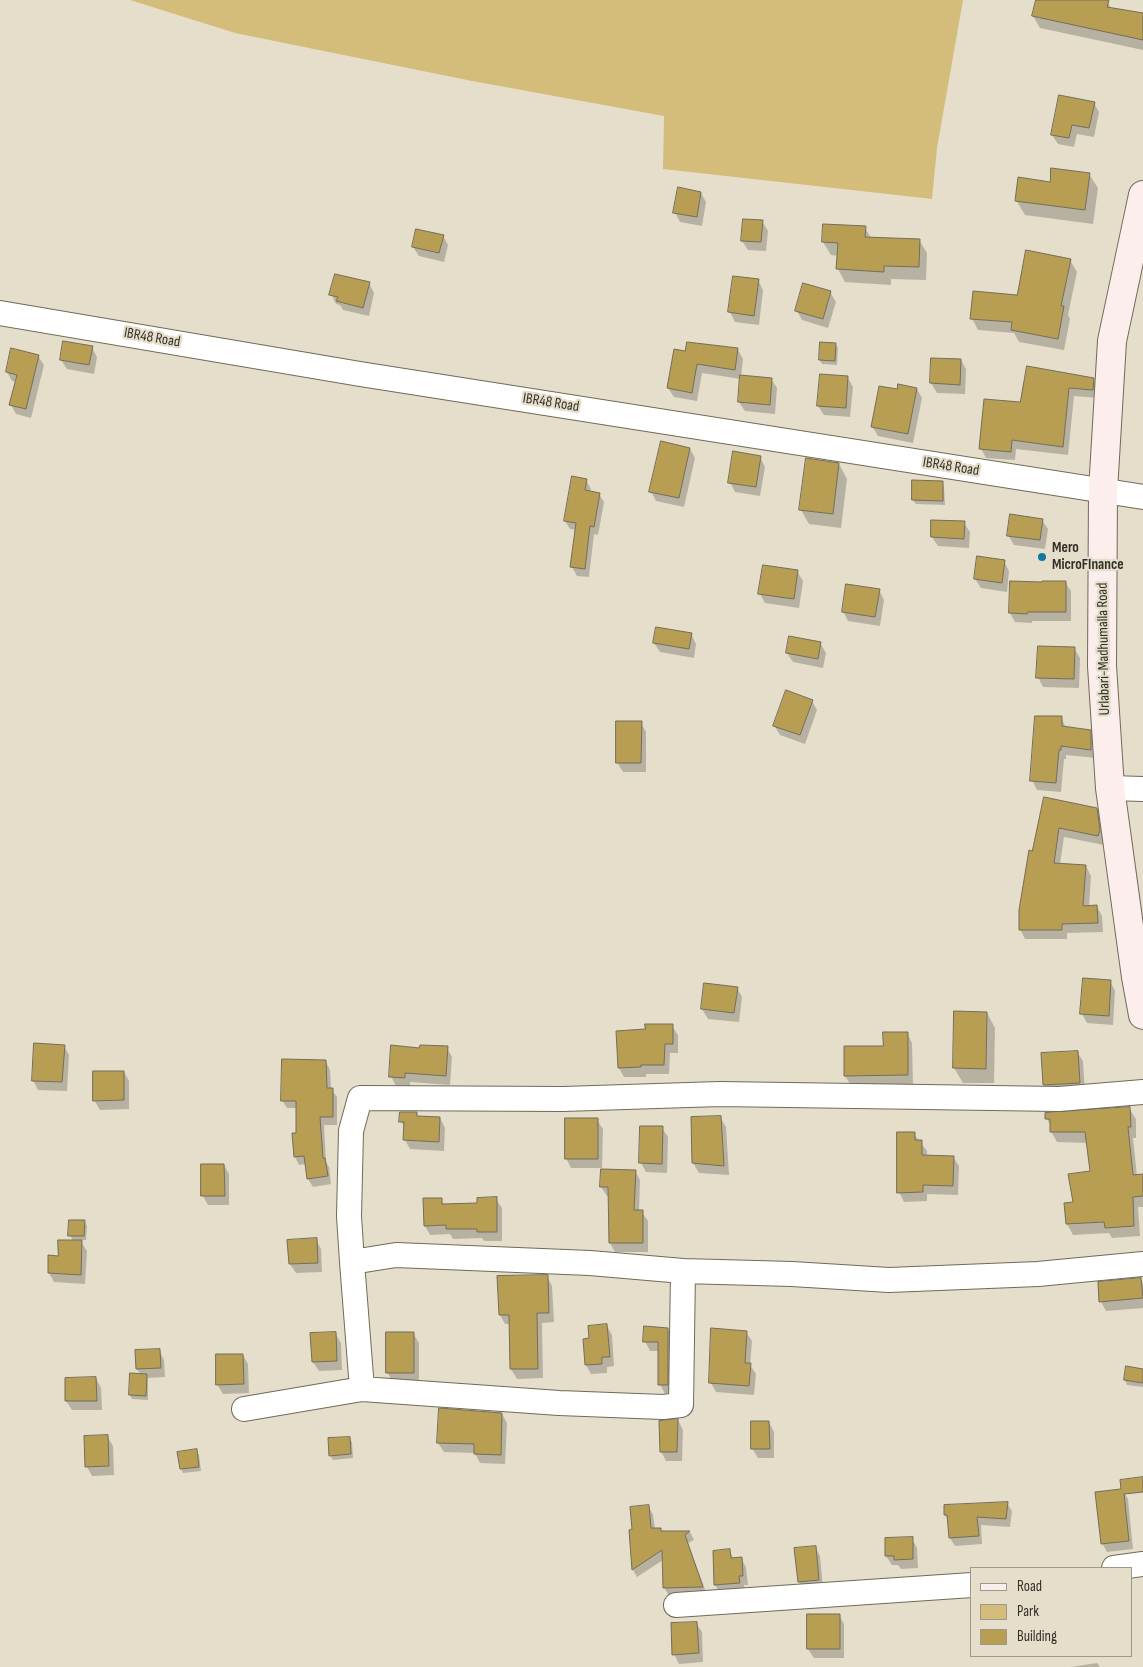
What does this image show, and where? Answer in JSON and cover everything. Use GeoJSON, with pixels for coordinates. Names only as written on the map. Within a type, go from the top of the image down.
{"type":"FeatureCollection","features":[{"type":"Feature","properties":{"kind":"main road","name":"Urlabari-Madhumalla Road"},"geometry":{"type":"LineString","coordinates":[[1143,194],[1112,341],[1103,491],[1102,666],[1110,788],[1138,963],[1143,1015]]}},
{"type":"Feature","properties":{"kind":"street","name":"IBR48 Road"},"geometry":{"type":"LineString","coordinates":[[0,312],[360,374],[1143,497]]}},
{"type":"Feature","properties":{"kind":"street"},"geometry":{"type":"LineString","coordinates":[[1110,788],[1143,789]]}},
{"type":"Feature","properties":{"kind":"street"},"geometry":{"type":"LineString","coordinates":[[362,1389],[349,1216],[351,1131],[360,1098],[563,1099],[720,1094],[1059,1099],[1143,1092]]}},
{"type":"Feature","properties":{"kind":"street"},"geometry":{"type":"LineString","coordinates":[[352,1262],[396,1255],[889,1280],[1038,1274],[1143,1264]]}},
{"type":"Feature","properties":{"kind":"street"},"geometry":{"type":"LineString","coordinates":[[244,1409],[362,1389],[559,1402],[663,1407],[681,1405],[682,1271]]}},
{"type":"Feature","properties":{"kind":"street"},"geometry":{"type":"LineString","coordinates":[[1121,1567],[1143,1564]]}},
{"type":"Feature","properties":{"kind":"street"},"geometry":{"type":"LineString","coordinates":[[676,1605],[970,1585]]}},
{"type":"Feature","properties":{"kind":"green space"},"geometry":{"type":"Polygon","coordinates":[[[130,0],[963,0],[937,148],[932,199],[663,169],[664,116],[472,81],[235,33],[130,0]]]}},
{"type":"Feature","properties":{"kind":"building"},"geometry":{"type":"Polygon","coordinates":[[[1036,0],[1109,0],[1107,7],[1143,13],[1143,40],[1032,16],[1036,0]]]}},
{"type":"Feature","properties":{"kind":"building"},"geometry":{"type":"Polygon","coordinates":[[[1059,95],[1095,102],[1089,128],[1072,125],[1069,138],[1051,135],[1059,95]]]}},
{"type":"Feature","properties":{"kind":"building"},"geometry":{"type":"Polygon","coordinates":[[[1051,168],[1090,173],[1085,210],[1015,201],[1018,177],[1050,182],[1051,168]]]}},
{"type":"Feature","properties":{"kind":"building"},"geometry":{"type":"Polygon","coordinates":[[[678,187],[701,192],[697,217],[673,213],[678,187]]]}},
{"type":"Feature","properties":{"kind":"building"},"geometry":{"type":"Polygon","coordinates":[[[743,219],[763,220],[761,242],[741,241],[743,219]]]}},
{"type":"Feature","properties":{"kind":"building"},"geometry":{"type":"Polygon","coordinates":[[[823,224],[866,226],[865,237],[920,239],[919,267],[884,266],[884,272],[836,269],[838,243],[822,242],[823,224]]]}},
{"type":"Feature","properties":{"kind":"building"},"geometry":{"type":"Polygon","coordinates":[[[416,229],[444,235],[439,253],[412,247],[416,229]]]}},
{"type":"Feature","properties":{"kind":"building"},"geometry":{"type":"Polygon","coordinates":[[[1026,250],[1071,259],[1061,306],[1064,306],[1058,339],[1011,330],[1012,322],[970,319],[973,291],[1017,295],[1026,250]]]}},
{"type":"Feature","properties":{"kind":"building"},"geometry":{"type":"Polygon","coordinates":[[[335,274],[370,282],[363,308],[336,301],[338,297],[329,295],[335,274]]]}},
{"type":"Feature","properties":{"kind":"building"},"geometry":{"type":"Polygon","coordinates":[[[733,276],[759,279],[754,316],[728,312],[733,276]]]}},
{"type":"Feature","properties":{"kind":"building"},"geometry":{"type":"Polygon","coordinates":[[[803,283],[831,291],[823,319],[795,311],[803,283]]]}},
{"type":"Feature","properties":{"kind":"building"},"geometry":{"type":"Polygon","coordinates":[[[63,341],[93,346],[89,365],[60,360],[63,341]]]}},
{"type":"Feature","properties":{"kind":"building"},"geometry":{"type":"Polygon","coordinates":[[[687,342],[738,348],[735,370],[697,364],[692,393],[667,388],[674,349],[685,351],[687,342]]]}},
{"type":"Feature","properties":{"kind":"building"},"geometry":{"type":"Polygon","coordinates":[[[820,342],[836,343],[835,361],[819,360],[820,342]]]}},
{"type":"Feature","properties":{"kind":"building"},"geometry":{"type":"Polygon","coordinates":[[[11,348],[39,355],[26,409],[9,405],[17,375],[6,372],[11,348]]]}},
{"type":"Feature","properties":{"kind":"building"},"geometry":{"type":"Polygon","coordinates":[[[931,358],[961,359],[960,385],[930,383],[931,358]]]}},
{"type":"Feature","properties":{"kind":"building"},"geometry":{"type":"Polygon","coordinates":[[[1027,366],[1094,378],[1093,390],[1069,388],[1063,447],[1012,440],[1011,452],[979,449],[984,399],[1020,402],[1027,366]]]}},
{"type":"Feature","properties":{"kind":"building"},"geometry":{"type":"Polygon","coordinates":[[[820,374],[848,376],[846,408],[817,406],[820,374]]]}},
{"type":"Feature","properties":{"kind":"building"},"geometry":{"type":"Polygon","coordinates":[[[740,375],[772,378],[770,405],[738,402],[740,375]]]}},
{"type":"Feature","properties":{"kind":"building"},"geometry":{"type":"Polygon","coordinates":[[[898,384],[917,388],[908,434],[871,427],[879,386],[897,389],[898,384]]]}},
{"type":"Feature","properties":{"kind":"building"},"geometry":{"type":"Polygon","coordinates":[[[661,441],[690,448],[679,498],[649,492],[661,441]]]}},
{"type":"Feature","properties":{"kind":"building"},"geometry":{"type":"Polygon","coordinates":[[[733,451],[761,456],[756,487],[728,483],[733,451]]]}},
{"type":"Feature","properties":{"kind":"building"},"geometry":{"type":"Polygon","coordinates":[[[806,458],[839,463],[833,514],[799,510],[806,458]]]}},
{"type":"Feature","properties":{"kind":"building"},"geometry":{"type":"Polygon","coordinates":[[[572,476],[587,479],[585,490],[600,493],[594,527],[590,526],[585,569],[570,567],[576,523],[564,521],[572,476]]]}},
{"type":"Feature","properties":{"kind":"building"},"geometry":{"type":"Polygon","coordinates":[[[912,480],[943,481],[943,501],[912,500],[912,480]]]}},
{"type":"Feature","properties":{"kind":"building"},"geometry":{"type":"Polygon","coordinates":[[[1010,514],[1043,519],[1040,540],[1007,536],[1010,514]]]}},
{"type":"Feature","properties":{"kind":"building"},"geometry":{"type":"Polygon","coordinates":[[[931,520],[965,521],[964,539],[931,537],[931,520]]]}},
{"type":"Feature","properties":{"kind":"building"},"geometry":{"type":"Polygon","coordinates":[[[977,556],[1005,560],[1002,583],[974,579],[977,556]]]}},
{"type":"Feature","properties":{"kind":"building"},"geometry":{"type":"Polygon","coordinates":[[[763,565],[798,570],[794,599],[758,594],[763,565]]]}},
{"type":"Feature","properties":{"kind":"building"},"geometry":{"type":"Polygon","coordinates":[[[1010,581],[1066,581],[1066,612],[1009,613],[1010,581]]]}},
{"type":"Feature","properties":{"kind":"building"},"geometry":{"type":"Polygon","coordinates":[[[846,584],[880,589],[875,617],[842,612],[846,584]]]}},
{"type":"Feature","properties":{"kind":"building"},"geometry":{"type":"Polygon","coordinates":[[[656,627],[692,633],[689,649],[653,643],[656,627]]]}},
{"type":"Feature","properties":{"kind":"building"},"geometry":{"type":"Polygon","coordinates":[[[789,636],[821,642],[818,659],[786,653],[789,636]]]}},
{"type":"Feature","properties":{"kind":"building"},"geometry":{"type":"Polygon","coordinates":[[[1038,646],[1075,647],[1074,679],[1036,678],[1038,646]]]}},
{"type":"Feature","properties":{"kind":"building"},"geometry":{"type":"Polygon","coordinates":[[[786,690],[813,700],[800,735],[773,726],[786,690]]]}},
{"type":"Feature","properties":{"kind":"building"},"geometry":{"type":"Polygon","coordinates":[[[1035,716],[1062,716],[1062,726],[1091,730],[1091,750],[1061,746],[1056,783],[1030,781],[1035,716]]]}},
{"type":"Feature","properties":{"kind":"building"},"geometry":{"type":"Polygon","coordinates":[[[616,721],[642,721],[641,763],[616,763],[616,721]]]}},
{"type":"Feature","properties":{"kind":"building"},"geometry":{"type":"Polygon","coordinates":[[[1044,797],[1097,808],[1100,830],[1098,836],[1059,828],[1054,863],[1086,865],[1083,906],[1097,905],[1098,923],[1062,924],[1062,930],[1019,930],[1019,910],[1029,850],[1032,851],[1044,797]]]}},
{"type":"Feature","properties":{"kind":"building"},"geometry":{"type":"Polygon","coordinates":[[[1083,978],[1111,980],[1109,1016],[1080,1014],[1083,978]]]}},
{"type":"Feature","properties":{"kind":"building"},"geometry":{"type":"Polygon","coordinates":[[[704,983],[738,987],[734,1013],[701,1009],[704,983]]]}},
{"type":"Feature","properties":{"kind":"building"},"geometry":{"type":"Polygon","coordinates":[[[954,1011],[987,1012],[986,1069],[953,1068],[954,1011]]]}},
{"type":"Feature","properties":{"kind":"building"},"geometry":{"type":"Polygon","coordinates":[[[645,1024],[673,1024],[673,1044],[665,1044],[664,1065],[618,1068],[616,1031],[645,1029],[645,1024]]]}},
{"type":"Feature","properties":{"kind":"building"},"geometry":{"type":"Polygon","coordinates":[[[883,1032],[908,1032],[908,1075],[844,1076],[844,1046],[883,1046],[883,1032]]]}},
{"type":"Feature","properties":{"kind":"building"},"geometry":{"type":"Polygon","coordinates":[[[34,1043],[65,1045],[62,1082],[32,1081],[34,1043]]]}},
{"type":"Feature","properties":{"kind":"building"},"geometry":{"type":"Polygon","coordinates":[[[391,1045],[419,1048],[420,1045],[448,1046],[446,1076],[405,1073],[405,1078],[389,1077],[391,1045]]]}},
{"type":"Feature","properties":{"kind":"building"},"geometry":{"type":"Polygon","coordinates":[[[1078,1051],[1080,1083],[1043,1085],[1041,1053],[1078,1051]]]}},
{"type":"Feature","properties":{"kind":"building"},"geometry":{"type":"Polygon","coordinates":[[[282,1059],[326,1060],[327,1088],[333,1088],[333,1117],[320,1117],[323,1158],[325,1158],[328,1176],[307,1179],[304,1156],[294,1157],[292,1133],[296,1133],[296,1101],[281,1101],[282,1059]]]}},
{"type":"Feature","properties":{"kind":"building"},"geometry":{"type":"Polygon","coordinates":[[[93,1071],[124,1071],[124,1100],[93,1101],[93,1071]]]}},
{"type":"Feature","properties":{"kind":"building"},"geometry":{"type":"Polygon","coordinates":[[[1130,1107],[1131,1127],[1128,1127],[1133,1175],[1143,1174],[1143,1196],[1133,1197],[1134,1226],[1105,1228],[1104,1222],[1066,1224],[1064,1203],[1073,1202],[1068,1174],[1090,1171],[1085,1132],[1050,1132],[1050,1119],[1045,1119],[1045,1113],[1130,1107]]]}},
{"type":"Feature","properties":{"kind":"building"},"geometry":{"type":"Polygon","coordinates":[[[400,1112],[417,1112],[417,1116],[440,1117],[439,1142],[403,1140],[404,1122],[399,1122],[400,1112]]]}},
{"type":"Feature","properties":{"kind":"building"},"geometry":{"type":"Polygon","coordinates":[[[721,1116],[724,1166],[692,1163],[691,1117],[721,1116]]]}},
{"type":"Feature","properties":{"kind":"building"},"geometry":{"type":"Polygon","coordinates":[[[565,1118],[598,1118],[598,1159],[565,1159],[565,1118]]]}},
{"type":"Feature","properties":{"kind":"building"},"geometry":{"type":"Polygon","coordinates":[[[640,1126],[663,1126],[662,1164],[639,1163],[640,1126]]]}},
{"type":"Feature","properties":{"kind":"building"},"geometry":{"type":"Polygon","coordinates":[[[897,1132],[915,1132],[915,1140],[922,1140],[922,1155],[954,1156],[953,1186],[923,1185],[923,1192],[897,1193],[897,1132]]]}},
{"type":"Feature","properties":{"kind":"building"},"geometry":{"type":"Polygon","coordinates":[[[201,1164],[224,1164],[225,1196],[201,1196],[201,1164]]]}},
{"type":"Feature","properties":{"kind":"building"},"geometry":{"type":"Polygon","coordinates":[[[601,1169],[636,1170],[634,1210],[643,1210],[643,1243],[609,1243],[608,1187],[600,1187],[601,1169]]]}},
{"type":"Feature","properties":{"kind":"building"},"geometry":{"type":"Polygon","coordinates":[[[497,1197],[497,1232],[477,1232],[477,1229],[446,1229],[446,1225],[424,1226],[423,1198],[442,1198],[442,1204],[477,1203],[477,1198],[497,1197]]]}},
{"type":"Feature","properties":{"kind":"building"},"geometry":{"type":"Polygon","coordinates":[[[69,1220],[85,1220],[84,1236],[68,1236],[69,1220]]]}},
{"type":"Feature","properties":{"kind":"building"},"geometry":{"type":"Polygon","coordinates":[[[317,1238],[318,1263],[289,1264],[287,1240],[317,1238]]]}},
{"type":"Feature","properties":{"kind":"building"},"geometry":{"type":"Polygon","coordinates":[[[58,1240],[82,1240],[81,1275],[48,1273],[48,1255],[58,1256],[58,1240]]]}},
{"type":"Feature","properties":{"kind":"building"},"geometry":{"type":"Polygon","coordinates":[[[548,1275],[549,1313],[537,1313],[538,1369],[510,1369],[509,1315],[499,1315],[497,1276],[548,1275]]]}},
{"type":"Feature","properties":{"kind":"building"},"geometry":{"type":"Polygon","coordinates":[[[1141,1278],[1143,1298],[1099,1302],[1098,1282],[1141,1278]]]}},
{"type":"Feature","properties":{"kind":"building"},"geometry":{"type":"Polygon","coordinates":[[[607,1324],[610,1357],[602,1357],[602,1364],[585,1365],[583,1339],[589,1338],[588,1326],[607,1324]]]}},
{"type":"Feature","properties":{"kind":"building"},"geometry":{"type":"Polygon","coordinates":[[[644,1326],[668,1328],[668,1385],[658,1385],[658,1342],[643,1342],[644,1326]]]}},
{"type":"Feature","properties":{"kind":"building"},"geometry":{"type":"Polygon","coordinates":[[[711,1328],[747,1331],[745,1363],[751,1363],[749,1386],[709,1383],[711,1328]]]}},
{"type":"Feature","properties":{"kind":"building"},"geometry":{"type":"Polygon","coordinates":[[[336,1332],[337,1361],[312,1362],[310,1333],[336,1332]]]}},
{"type":"Feature","properties":{"kind":"building"},"geometry":{"type":"Polygon","coordinates":[[[386,1332],[414,1332],[414,1373],[386,1373],[386,1332]]]}},
{"type":"Feature","properties":{"kind":"building"},"geometry":{"type":"Polygon","coordinates":[[[160,1349],[161,1368],[136,1369],[135,1350],[160,1349]]]}},
{"type":"Feature","properties":{"kind":"building"},"geometry":{"type":"Polygon","coordinates":[[[216,1354],[243,1354],[244,1384],[216,1385],[216,1354]]]}},
{"type":"Feature","properties":{"kind":"building"},"geometry":{"type":"Polygon","coordinates":[[[1126,1366],[1143,1369],[1143,1383],[1124,1380],[1126,1366]]]}},
{"type":"Feature","properties":{"kind":"building"},"geometry":{"type":"Polygon","coordinates":[[[130,1373],[147,1374],[146,1396],[129,1395],[130,1373]]]}},
{"type":"Feature","properties":{"kind":"building"},"geometry":{"type":"Polygon","coordinates":[[[96,1377],[97,1401],[65,1401],[65,1378],[96,1377]]]}},
{"type":"Feature","properties":{"kind":"building"},"geometry":{"type":"Polygon","coordinates":[[[439,1408],[502,1413],[501,1455],[474,1454],[474,1444],[437,1443],[439,1408]]]}},
{"type":"Feature","properties":{"kind":"building"},"geometry":{"type":"Polygon","coordinates":[[[678,1419],[677,1452],[660,1452],[659,1421],[678,1419]]]}},
{"type":"Feature","properties":{"kind":"building"},"geometry":{"type":"Polygon","coordinates":[[[751,1421],[769,1421],[770,1449],[751,1449],[751,1421]]]}},
{"type":"Feature","properties":{"kind":"building"},"geometry":{"type":"Polygon","coordinates":[[[108,1435],[109,1466],[85,1467],[84,1436],[108,1435]]]}},
{"type":"Feature","properties":{"kind":"building"},"geometry":{"type":"Polygon","coordinates":[[[350,1437],[351,1454],[329,1456],[328,1438],[350,1437]]]}},
{"type":"Feature","properties":{"kind":"building"},"geometry":{"type":"Polygon","coordinates":[[[197,1449],[199,1467],[180,1469],[177,1452],[197,1449]]]}},
{"type":"Feature","properties":{"kind":"building"},"geometry":{"type":"Polygon","coordinates":[[[1143,1477],[1143,1492],[1124,1494],[1129,1541],[1101,1544],[1095,1492],[1121,1489],[1120,1480],[1143,1477]]]}},
{"type":"Feature","properties":{"kind":"building"},"geometry":{"type":"Polygon","coordinates":[[[1008,1502],[1006,1519],[977,1517],[979,1536],[949,1538],[944,1505],[1008,1502]]]}},
{"type":"Feature","properties":{"kind":"building"},"geometry":{"type":"Polygon","coordinates":[[[649,1505],[651,1528],[661,1528],[661,1531],[690,1531],[685,1535],[703,1587],[663,1588],[662,1550],[632,1570],[629,1530],[632,1529],[630,1507],[649,1505]]]}},
{"type":"Feature","properties":{"kind":"building"},"geometry":{"type":"Polygon","coordinates":[[[913,1537],[913,1559],[894,1560],[894,1556],[885,1556],[885,1538],[913,1537]]]}},
{"type":"Feature","properties":{"kind":"building"},"geometry":{"type":"Polygon","coordinates":[[[816,1546],[819,1580],[798,1582],[794,1548],[816,1546]]]}},
{"type":"Feature","properties":{"kind":"building"},"geometry":{"type":"Polygon","coordinates":[[[730,1549],[731,1558],[742,1557],[743,1576],[739,1576],[740,1583],[714,1585],[713,1551],[730,1549]]]}},
{"type":"Feature","properties":{"kind":"building"},"geometry":{"type":"Polygon","coordinates":[[[807,1614],[840,1614],[840,1649],[807,1649],[807,1614]]]}},
{"type":"Feature","properties":{"kind":"building"},"geometry":{"type":"Polygon","coordinates":[[[697,1622],[699,1653],[672,1655],[671,1623],[697,1622]]]}},
{"type":"Feature","properties":{"kind":"place","name":"Mero MicroFInance"},"geometry":{"type":"Point","coordinates":[1042,557]}}]}
